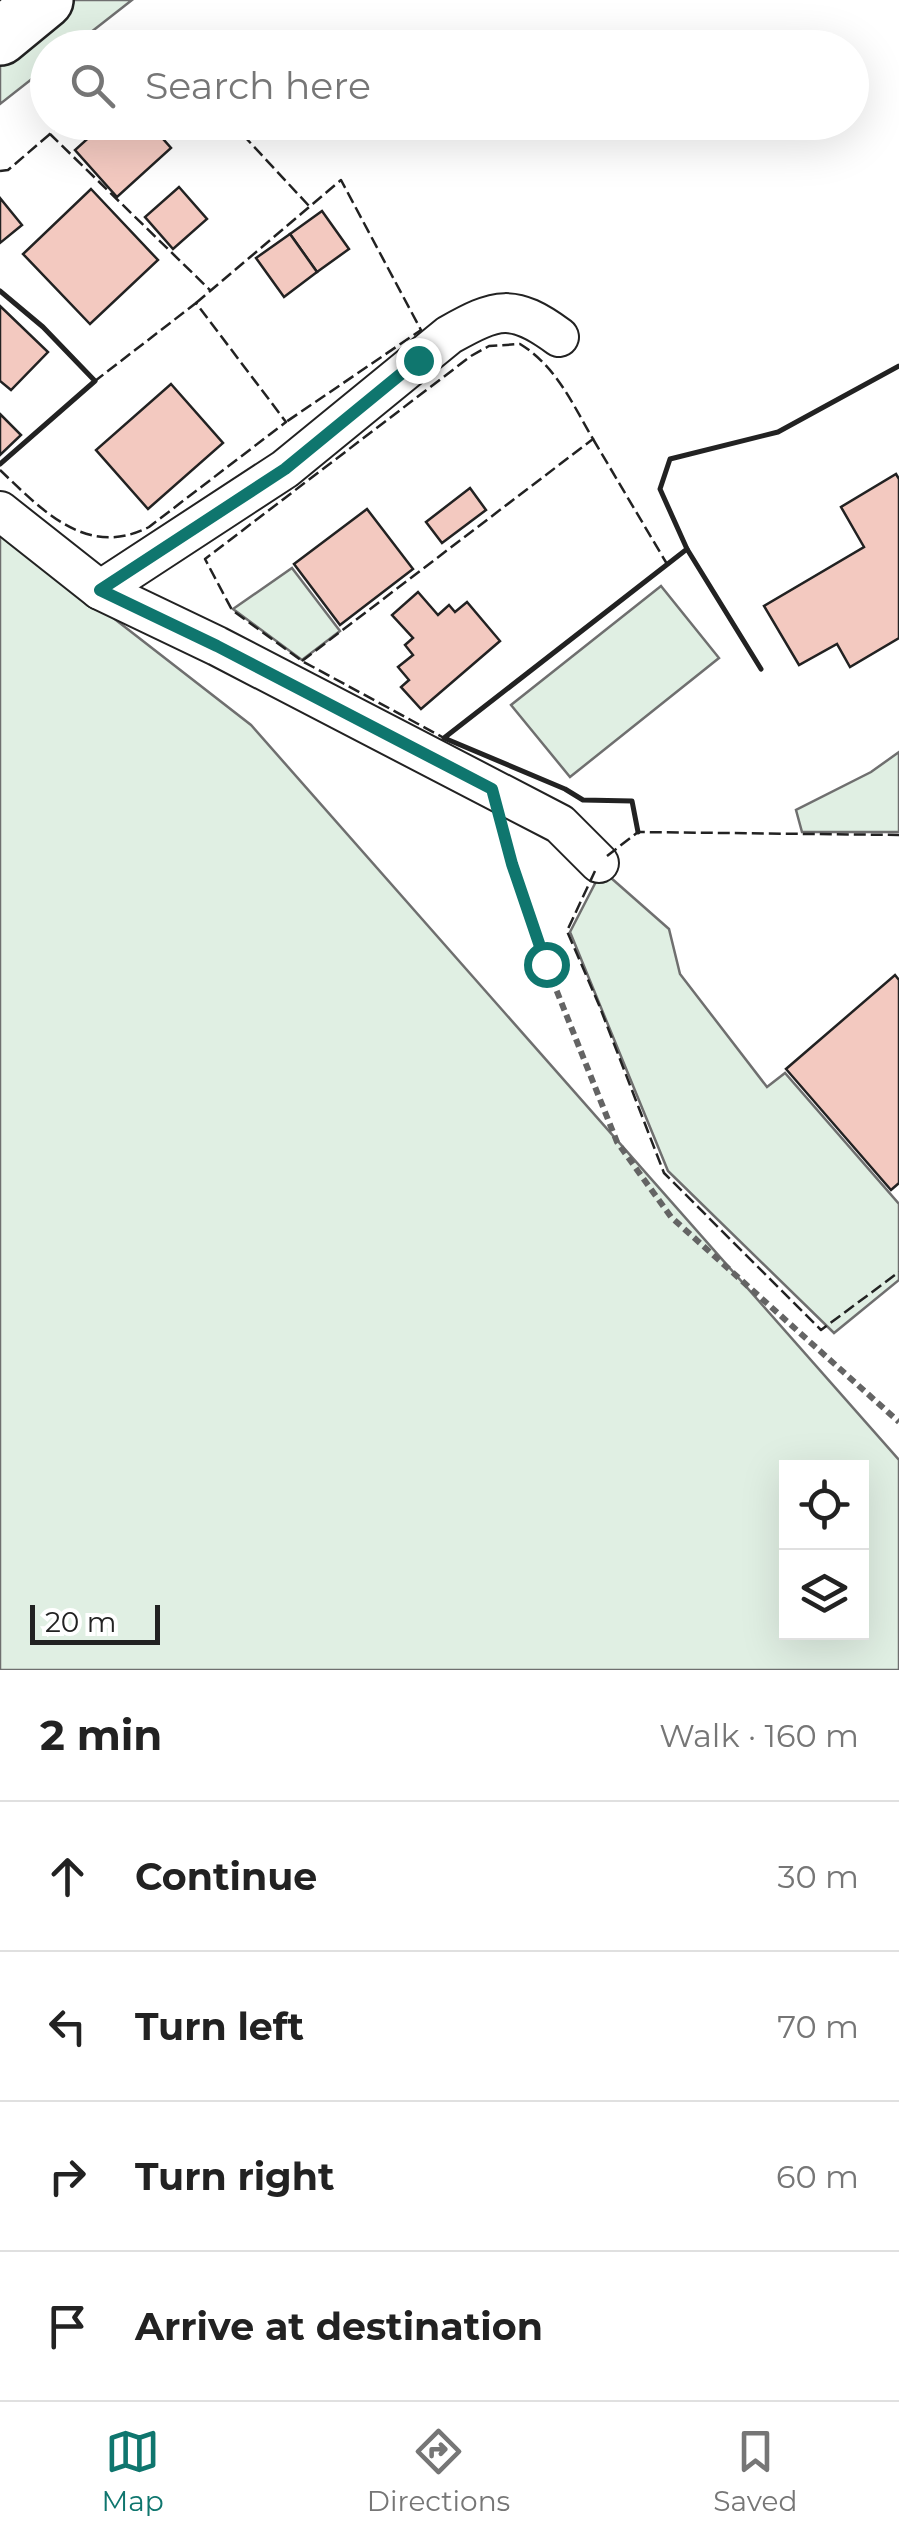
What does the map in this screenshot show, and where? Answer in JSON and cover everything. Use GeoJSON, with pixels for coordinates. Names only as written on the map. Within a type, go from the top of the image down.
{"type":"FeatureCollection","features":[{"type":"Feature","properties":{"kind":"main road"},"geometry":{"type":"LineString","coordinates":[[0,36],[45,0]]}},
{"type":"Feature","properties":{"kind":"street"},"geometry":{"type":"LineString","coordinates":[[100,590],[285,469],[449,336],[480,318],[504,312],[534,319],[559,337]]}},
{"type":"Feature","properties":{"kind":"street"},"geometry":{"type":"LineString","coordinates":[[0,512],[100,590],[560,824],[599,863]]}},
{"type":"Feature","properties":{"kind":"path"},"geometry":{"type":"LineString","coordinates":[[492,789],[512,864],[546,964],[617,1142],[670,1218],[899,1422]]}},
{"type":"Feature","properties":{"kind":"green space"},"geometry":{"type":"Polygon","coordinates":[[[0,0],[132,0],[94,30],[30,30],[30,80],[0,104],[0,0]]]}},
{"type":"Feature","properties":{"kind":"green space"},"geometry":{"type":"Polygon","coordinates":[[[0,530],[251,725],[899,1460],[899,1670],[0,1670],[0,530]]]}},
{"type":"Feature","properties":{"kind":"green space"},"geometry":{"type":"Polygon","coordinates":[[[292,568],[340,631],[302,660],[233,609],[292,568]]]}},
{"type":"Feature","properties":{"kind":"green space"},"geometry":{"type":"Polygon","coordinates":[[[661,586],[719,658],[570,777],[511,705],[661,586]]]}},
{"type":"Feature","properties":{"kind":"green space"},"geometry":{"type":"Polygon","coordinates":[[[899,752],[899,832],[802,832],[796,810],[871,772],[899,752]]]}},
{"type":"Feature","properties":{"kind":"green space"},"geometry":{"type":"Polygon","coordinates":[[[602,870],[669,929],[680,974],[767,1087],[785,1073],[899,1204],[899,1280],[834,1333],[668,1171],[570,932],[602,870]]]}},
{"type":"Feature","properties":{"kind":"building"},"geometry":{"type":"Polygon","coordinates":[[[86,140],[164,140],[171,148],[117,197],[75,150],[86,140]]]}},
{"type":"Feature","properties":{"kind":"building"},"geometry":{"type":"Polygon","coordinates":[[[179,187],[207,219],[173,249],[145,217],[179,187]]]}},
{"type":"Feature","properties":{"kind":"building"},"geometry":{"type":"Polygon","coordinates":[[[91,189],[158,260],[90,324],[23,254],[91,189]]]}},
{"type":"Feature","properties":{"kind":"building"},"geometry":{"type":"Polygon","coordinates":[[[0,198],[22,225],[0,243],[0,198]]]}},
{"type":"Feature","properties":{"kind":"building"},"geometry":{"type":"Polygon","coordinates":[[[322,211],[349,249],[317,272],[290,234],[322,211]]]}},
{"type":"Feature","properties":{"kind":"building"},"geometry":{"type":"Polygon","coordinates":[[[290,234],[317,272],[284,297],[256,258],[290,234]]]}},
{"type":"Feature","properties":{"kind":"building"},"geometry":{"type":"Polygon","coordinates":[[[0,306],[48,352],[11,390],[0,381],[0,306]]]}},
{"type":"Feature","properties":{"kind":"building"},"geometry":{"type":"Polygon","coordinates":[[[171,384],[223,443],[148,509],[96,450],[171,384]]]}},
{"type":"Feature","properties":{"kind":"building"},"geometry":{"type":"Polygon","coordinates":[[[0,414],[21,435],[0,455],[0,414]]]}},
{"type":"Feature","properties":{"kind":"building"},"geometry":{"type":"Polygon","coordinates":[[[896,474],[899,638],[850,667],[837,644],[799,665],[764,606],[864,547],[841,507],[896,474]]]}},
{"type":"Feature","properties":{"kind":"building"},"geometry":{"type":"Polygon","coordinates":[[[470,488],[486,510],[442,543],[426,522],[470,488]]]}},
{"type":"Feature","properties":{"kind":"building"},"geometry":{"type":"Polygon","coordinates":[[[367,509],[413,569],[340,625],[294,564],[367,509]]]}},
{"type":"Feature","properties":{"kind":"building"},"geometry":{"type":"Polygon","coordinates":[[[418,592],[438,615],[449,605],[455,612],[467,602],[500,641],[421,709],[401,687],[409,680],[398,667],[413,655],[405,645],[413,638],[392,615],[418,592]]]}},
{"type":"Feature","properties":{"kind":"building"},"geometry":{"type":"Polygon","coordinates":[[[895,975],[899,980],[899,1183],[891,1190],[786,1069],[895,975]]]}},
{"type":"Feature","properties":{"kind":"fence"},"geometry":{"type":"LineString","coordinates":[[0,171],[8,170],[43,140]]}},
{"type":"Feature","properties":{"kind":"fence"},"geometry":{"type":"LineString","coordinates":[[56,140],[211,291]]}},
{"type":"Feature","properties":{"kind":"fence"},"geometry":{"type":"LineString","coordinates":[[248,140],[310,207]]}},
{"type":"Feature","properties":{"kind":"fence"},"geometry":{"type":"LineString","coordinates":[[196,303],[341,180],[421,330],[286,422]]}},
{"type":"Feature","properties":{"kind":"fence"},"geometry":{"type":"LineString","coordinates":[[0,470],[67,526],[105,537],[127,535],[149,527],[286,422],[196,303],[95,381]]}},
{"type":"Feature","properties":{"kind":"fence"},"geometry":{"type":"LineString","coordinates":[[302,661],[593,439],[553,374],[520,344],[489,346],[471,356],[205,559],[232,610],[302,661],[444,738]]}},
{"type":"Feature","properties":{"kind":"fence"},"geometry":{"type":"LineString","coordinates":[[593,439],[667,564]]}},
{"type":"Feature","properties":{"kind":"fence"},"geometry":{"type":"LineString","coordinates":[[607,856],[638,832],[899,835]]}},
{"type":"Feature","properties":{"kind":"fence"},"geometry":{"type":"LineString","coordinates":[[595,871],[567,931],[664,1173],[821,1330],[899,1272]]}},
{"type":"Feature","properties":{"kind":"wall"},"geometry":{"type":"LineString","coordinates":[[0,291],[43,327],[95,381],[0,464]]}},
{"type":"Feature","properties":{"kind":"wall"},"geometry":{"type":"LineString","coordinates":[[687,549],[660,489],[670,459],[778,432],[899,366]]}},
{"type":"Feature","properties":{"kind":"wall"},"geometry":{"type":"LineString","coordinates":[[638,832],[632,801],[583,800],[444,738],[687,549],[761,669]]}},
{"type":"Feature","properties":{"kind":"route"},"geometry":{"type":"LineString","coordinates":[[418,360],[285,469],[100,590],[217,646],[492,789],[512,864],[546,964]]}}]}
